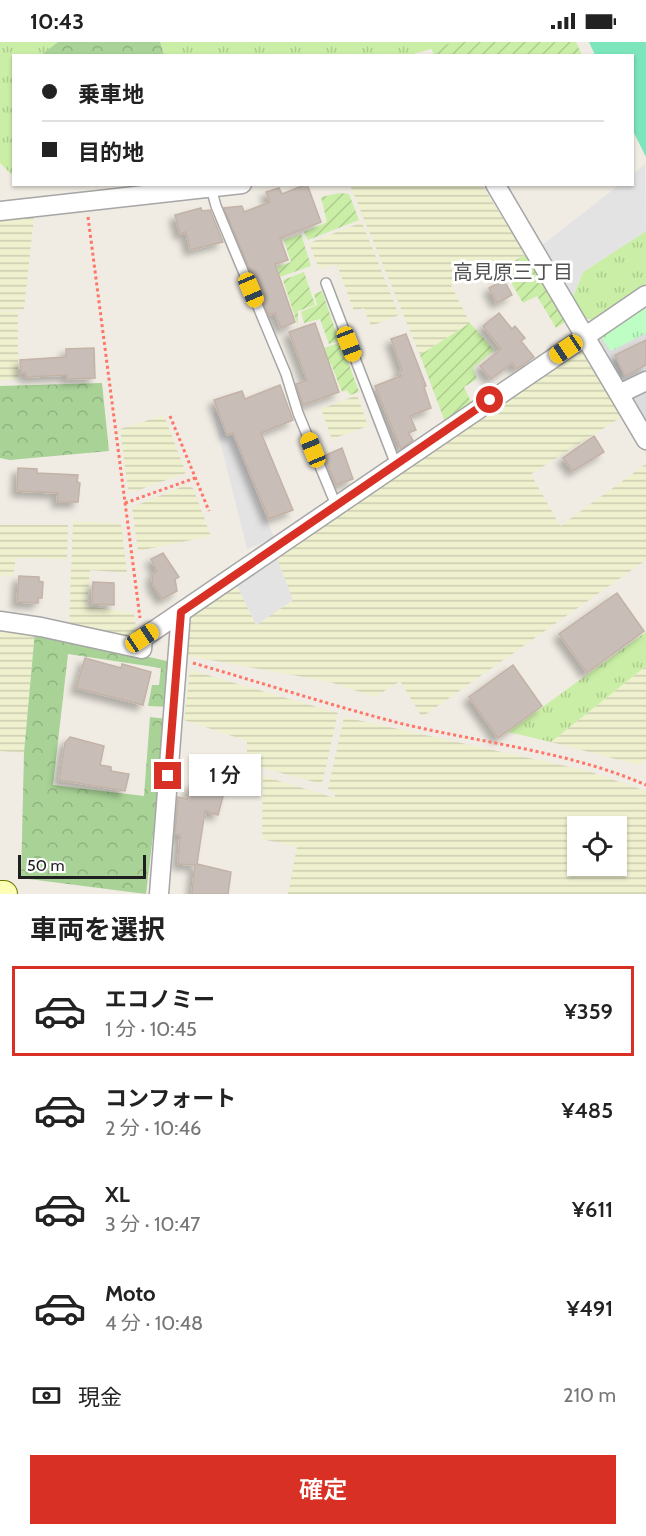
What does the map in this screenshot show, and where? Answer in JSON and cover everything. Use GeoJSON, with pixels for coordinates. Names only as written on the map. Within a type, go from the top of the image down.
{"type":"FeatureCollection","features":[{"type":"Feature","properties":{"kind":"street"},"geometry":{"type":"LineString","coordinates":[[0,211],[226,186]]}},
{"type":"Feature","properties":{"kind":"street"},"geometry":{"type":"LineString","coordinates":[[496,186],[646,440]]}},
{"type":"Feature","properties":{"kind":"street"},"geometry":{"type":"LineString","coordinates":[[0,621],[32,625],[142,649],[142,638],[646,295]]}},
{"type":"Feature","properties":{"kind":"street"},"geometry":{"type":"LineString","coordinates":[[619,394],[646,381]]}},
{"type":"Feature","properties":{"kind":"street"},"geometry":{"type":"LineString","coordinates":[[159,894],[181,612]]}},
{"type":"Feature","properties":{"kind":"lane"},"geometry":{"type":"LineString","coordinates":[[211,188],[336,505]]}},
{"type":"Feature","properties":{"kind":"lane"},"geometry":{"type":"LineString","coordinates":[[326,283],[396,465]]}},
{"type":"Feature","properties":{"kind":"path"},"geometry":{"type":"LineString","coordinates":[[86,202],[142,638]]}},
{"type":"Feature","properties":{"kind":"path"},"geometry":{"type":"LineString","coordinates":[[170,416],[209,512]]}},
{"type":"Feature","properties":{"kind":"path"},"geometry":{"type":"LineString","coordinates":[[125,503],[195,477]]}},
{"type":"Feature","properties":{"kind":"path"},"geometry":{"type":"LineString","coordinates":[[177,658],[398,722],[527,749],[620,774],[646,785]]}},
{"type":"Feature","properties":{"kind":"shaded area"},"geometry":{"type":"Polygon","coordinates":[[[645,164],[646,231],[583,272],[572,299],[541,246],[618,186],[634,186],[634,173],[645,164]]]}},
{"type":"Feature","properties":{"kind":"shaded area"},"geometry":{"type":"Polygon","coordinates":[[[646,301],[646,421],[596,334],[646,301]]]}},
{"type":"Feature","properties":{"kind":"shaded area"},"geometry":{"type":"Polygon","coordinates":[[[217,412],[227,436],[233,434],[274,538],[247,549],[213,413],[217,412]]]}},
{"type":"Feature","properties":{"kind":"shaded area"},"geometry":{"type":"Polygon","coordinates":[[[277,558],[293,600],[256,625],[236,583],[277,558]]]}},
{"type":"Feature","properties":{"kind":"green space"},"geometry":{"type":"Polygon","coordinates":[[[0,42],[58,42],[42,54],[12,54],[12,175],[0,163],[0,42]]]}},
{"type":"Feature","properties":{"kind":"green space"},"geometry":{"type":"Polygon","coordinates":[[[58,42],[160,42],[164,54],[42,54],[58,42]]]}},
{"type":"Feature","properties":{"kind":"green space"},"geometry":{"type":"Polygon","coordinates":[[[160,42],[456,42],[413,54],[164,54],[160,42]]]}},
{"type":"Feature","properties":{"kind":"green space"},"geometry":{"type":"Polygon","coordinates":[[[456,42],[576,42],[582,54],[434,54],[431,48],[456,42]]]}},
{"type":"Feature","properties":{"kind":"green space"},"geometry":{"type":"Polygon","coordinates":[[[589,42],[646,42],[646,157],[634,133],[634,54],[595,54],[589,42]]]}},
{"type":"Feature","properties":{"kind":"green space"},"geometry":{"type":"Polygon","coordinates":[[[350,186],[483,186],[526,255],[451,285],[470,323],[420,355],[350,186]]]}},
{"type":"Feature","properties":{"kind":"green space"},"geometry":{"type":"Polygon","coordinates":[[[340,193],[349,194],[359,220],[308,240],[304,232],[327,222],[321,197],[340,193]]]}},
{"type":"Feature","properties":{"kind":"green space"},"geometry":{"type":"Polygon","coordinates":[[[34,217],[24,309],[0,311],[0,220],[34,217]]]}},
{"type":"Feature","properties":{"kind":"green space"},"geometry":{"type":"Polygon","coordinates":[[[362,222],[399,315],[371,326],[364,308],[354,311],[337,265],[319,269],[309,243],[362,222]]]}},
{"type":"Feature","properties":{"kind":"green space"},"geometry":{"type":"Polygon","coordinates":[[[646,231],[646,284],[592,320],[583,317],[572,299],[583,272],[646,231]]]}},
{"type":"Feature","properties":{"kind":"green space"},"geometry":{"type":"Polygon","coordinates":[[[301,234],[311,266],[280,277],[277,267],[291,262],[284,240],[301,234]]]}},
{"type":"Feature","properties":{"kind":"green space"},"geometry":{"type":"Polygon","coordinates":[[[526,255],[567,321],[556,328],[537,296],[523,303],[502,267],[526,255]]]}},
{"type":"Feature","properties":{"kind":"green space"},"geometry":{"type":"Polygon","coordinates":[[[304,272],[315,305],[298,311],[298,326],[283,280],[304,272]]]}},
{"type":"Feature","properties":{"kind":"green space"},"geometry":{"type":"Polygon","coordinates":[[[322,291],[339,341],[329,344],[320,319],[304,323],[301,312],[317,305],[314,294],[322,291]]]}},
{"type":"Feature","properties":{"kind":"green space"},"geometry":{"type":"Polygon","coordinates":[[[646,306],[646,333],[611,351],[600,336],[646,306]]]}},
{"type":"Feature","properties":{"kind":"green space"},"geometry":{"type":"Polygon","coordinates":[[[18,311],[18,379],[0,380],[0,312],[18,311]]]}},
{"type":"Feature","properties":{"kind":"green space"},"geometry":{"type":"Polygon","coordinates":[[[470,323],[494,350],[473,368],[477,379],[464,387],[473,406],[445,422],[420,355],[470,323]]]}},
{"type":"Feature","properties":{"kind":"green space"},"geometry":{"type":"Polygon","coordinates":[[[341,342],[359,392],[350,395],[347,390],[342,392],[331,364],[317,368],[311,353],[341,342]]]}},
{"type":"Feature","properties":{"kind":"green space"},"geometry":{"type":"Polygon","coordinates":[[[583,348],[623,416],[531,474],[560,526],[646,464],[646,560],[422,717],[400,681],[375,697],[330,682],[188,656],[184,651],[188,616],[236,583],[256,625],[293,600],[277,558],[572,352],[583,348]]]}},
{"type":"Feature","properties":{"kind":"green space"},"geometry":{"type":"Polygon","coordinates":[[[102,383],[109,451],[10,460],[0,458],[0,386],[102,383]]]}},
{"type":"Feature","properties":{"kind":"green space"},"geometry":{"type":"Polygon","coordinates":[[[357,395],[368,426],[332,439],[321,409],[357,395]]]}},
{"type":"Feature","properties":{"kind":"green space"},"geometry":{"type":"Polygon","coordinates":[[[164,415],[186,473],[133,492],[128,489],[120,429],[164,415]]]}},
{"type":"Feature","properties":{"kind":"green space"},"geometry":{"type":"Polygon","coordinates":[[[186,485],[193,488],[211,536],[138,551],[132,507],[186,485]]]}},
{"type":"Feature","properties":{"kind":"green space"},"geometry":{"type":"Polygon","coordinates":[[[73,521],[121,524],[127,573],[90,570],[87,606],[134,613],[137,634],[131,641],[69,627],[73,521]]]}},
{"type":"Feature","properties":{"kind":"green space"},"geometry":{"type":"Polygon","coordinates":[[[0,525],[68,525],[67,559],[16,558],[13,576],[0,575],[0,525]]]}},
{"type":"Feature","properties":{"kind":"green space"},"geometry":{"type":"Polygon","coordinates":[[[0,628],[35,631],[24,753],[0,751],[0,628]]]}},
{"type":"Feature","properties":{"kind":"green space"},"geometry":{"type":"Polygon","coordinates":[[[35,631],[171,662],[169,707],[148,706],[152,685],[159,685],[161,668],[68,654],[53,785],[144,796],[150,717],[167,719],[146,894],[21,878],[24,753],[35,631]]]}},
{"type":"Feature","properties":{"kind":"green space"},"geometry":{"type":"Polygon","coordinates":[[[646,632],[646,666],[551,742],[508,732],[646,632]]]}},
{"type":"Feature","properties":{"kind":"green space"},"geometry":{"type":"Polygon","coordinates":[[[646,666],[646,759],[638,765],[551,742],[646,666]]]}},
{"type":"Feature","properties":{"kind":"green space"},"geometry":{"type":"Polygon","coordinates":[[[190,670],[338,713],[322,784],[247,764],[247,741],[184,720],[190,670]]]}},
{"type":"Feature","properties":{"kind":"green space"},"geometry":{"type":"Polygon","coordinates":[[[344,717],[588,771],[646,791],[646,894],[288,894],[297,847],[262,839],[263,776],[335,798],[335,793],[328,789],[344,717]]]}},
{"type":"Feature","properties":{"kind":"building"},"geometry":{"type":"Polygon","coordinates":[[[308,186],[321,222],[280,238],[288,260],[275,264],[295,322],[281,328],[275,313],[269,315],[224,208],[242,206],[244,212],[270,202],[266,192],[279,188],[282,194],[308,186]]]}},
{"type":"Feature","properties":{"kind":"building"},"geometry":{"type":"Polygon","coordinates":[[[201,208],[202,211],[210,210],[223,242],[190,250],[186,232],[180,234],[175,215],[201,208]]]}},
{"type":"Feature","properties":{"kind":"building"},"geometry":{"type":"Polygon","coordinates":[[[504,280],[512,295],[497,303],[489,288],[504,280]]]}},
{"type":"Feature","properties":{"kind":"building"},"geometry":{"type":"Polygon","coordinates":[[[499,313],[512,329],[515,326],[525,338],[521,341],[534,357],[517,369],[512,363],[491,379],[480,366],[501,349],[483,326],[499,313]]]}},
{"type":"Feature","properties":{"kind":"building"},"geometry":{"type":"Polygon","coordinates":[[[315,323],[339,392],[303,405],[296,384],[307,380],[289,332],[315,323]]]}},
{"type":"Feature","properties":{"kind":"building"},"geometry":{"type":"Polygon","coordinates":[[[406,334],[426,386],[424,387],[431,408],[410,416],[416,430],[408,433],[413,440],[401,449],[375,386],[401,376],[399,372],[402,370],[391,339],[406,334]]]}},
{"type":"Feature","properties":{"kind":"building"},"geometry":{"type":"Polygon","coordinates":[[[646,340],[646,365],[625,376],[615,355],[646,340]]]}},
{"type":"Feature","properties":{"kind":"building"},"geometry":{"type":"Polygon","coordinates":[[[94,348],[95,378],[67,379],[67,375],[26,377],[26,373],[21,373],[20,360],[66,357],[66,349],[94,348]]]}},
{"type":"Feature","properties":{"kind":"building"},"geometry":{"type":"Polygon","coordinates":[[[280,385],[293,420],[261,433],[293,510],[269,519],[233,433],[227,435],[214,400],[242,391],[245,399],[280,385]]]}},
{"type":"Feature","properties":{"kind":"building"},"geometry":{"type":"Polygon","coordinates":[[[594,436],[604,452],[573,471],[563,458],[594,436]]]}},
{"type":"Feature","properties":{"kind":"building"},"geometry":{"type":"Polygon","coordinates":[[[342,448],[353,479],[336,485],[324,456],[342,448]]]}},
{"type":"Feature","properties":{"kind":"building"},"geometry":{"type":"Polygon","coordinates":[[[18,468],[37,469],[37,473],[78,475],[77,482],[80,483],[78,502],[57,502],[58,493],[17,491],[18,468]]]}},
{"type":"Feature","properties":{"kind":"building"},"geometry":{"type":"Polygon","coordinates":[[[163,553],[179,577],[175,579],[177,591],[162,599],[153,585],[152,575],[157,571],[151,559],[163,553]]]}},
{"type":"Feature","properties":{"kind":"building"},"geometry":{"type":"Polygon","coordinates":[[[19,576],[39,577],[39,581],[43,582],[42,598],[38,598],[38,603],[17,602],[19,576]]]}},
{"type":"Feature","properties":{"kind":"building"},"geometry":{"type":"Polygon","coordinates":[[[93,582],[114,583],[114,605],[92,604],[93,582]]]}},
{"type":"Feature","properties":{"kind":"building"},"geometry":{"type":"Polygon","coordinates":[[[617,593],[644,631],[587,673],[559,634],[617,593]]]}},
{"type":"Feature","properties":{"kind":"building"},"geometry":{"type":"Polygon","coordinates":[[[85,658],[121,668],[122,664],[151,672],[143,705],[76,688],[85,658]]]}},
{"type":"Feature","properties":{"kind":"building"},"geometry":{"type":"Polygon","coordinates":[[[513,665],[542,706],[498,738],[469,697],[513,665]]]}},
{"type":"Feature","properties":{"kind":"building"},"geometry":{"type":"Polygon","coordinates":[[[70,737],[104,746],[100,765],[111,767],[111,771],[129,774],[125,791],[59,780],[65,743],[70,737]]]}},
{"type":"Feature","properties":{"kind":"building"},"geometry":{"type":"Polygon","coordinates":[[[196,781],[225,789],[218,815],[205,811],[197,864],[231,872],[228,894],[192,894],[195,865],[178,864],[180,835],[175,834],[178,797],[187,799],[191,784],[195,784],[196,781]]]}},
{"type":"Feature","properties":{"kind":"district","name":"高見原三丁目"},"geometry":{"type":"Point","coordinates":[513,272]}},
{"type":"Feature","properties":{"kind":"route"},"geometry":{"type":"LineString","coordinates":[[168,776],[181,612],[490,400]]}}]}
